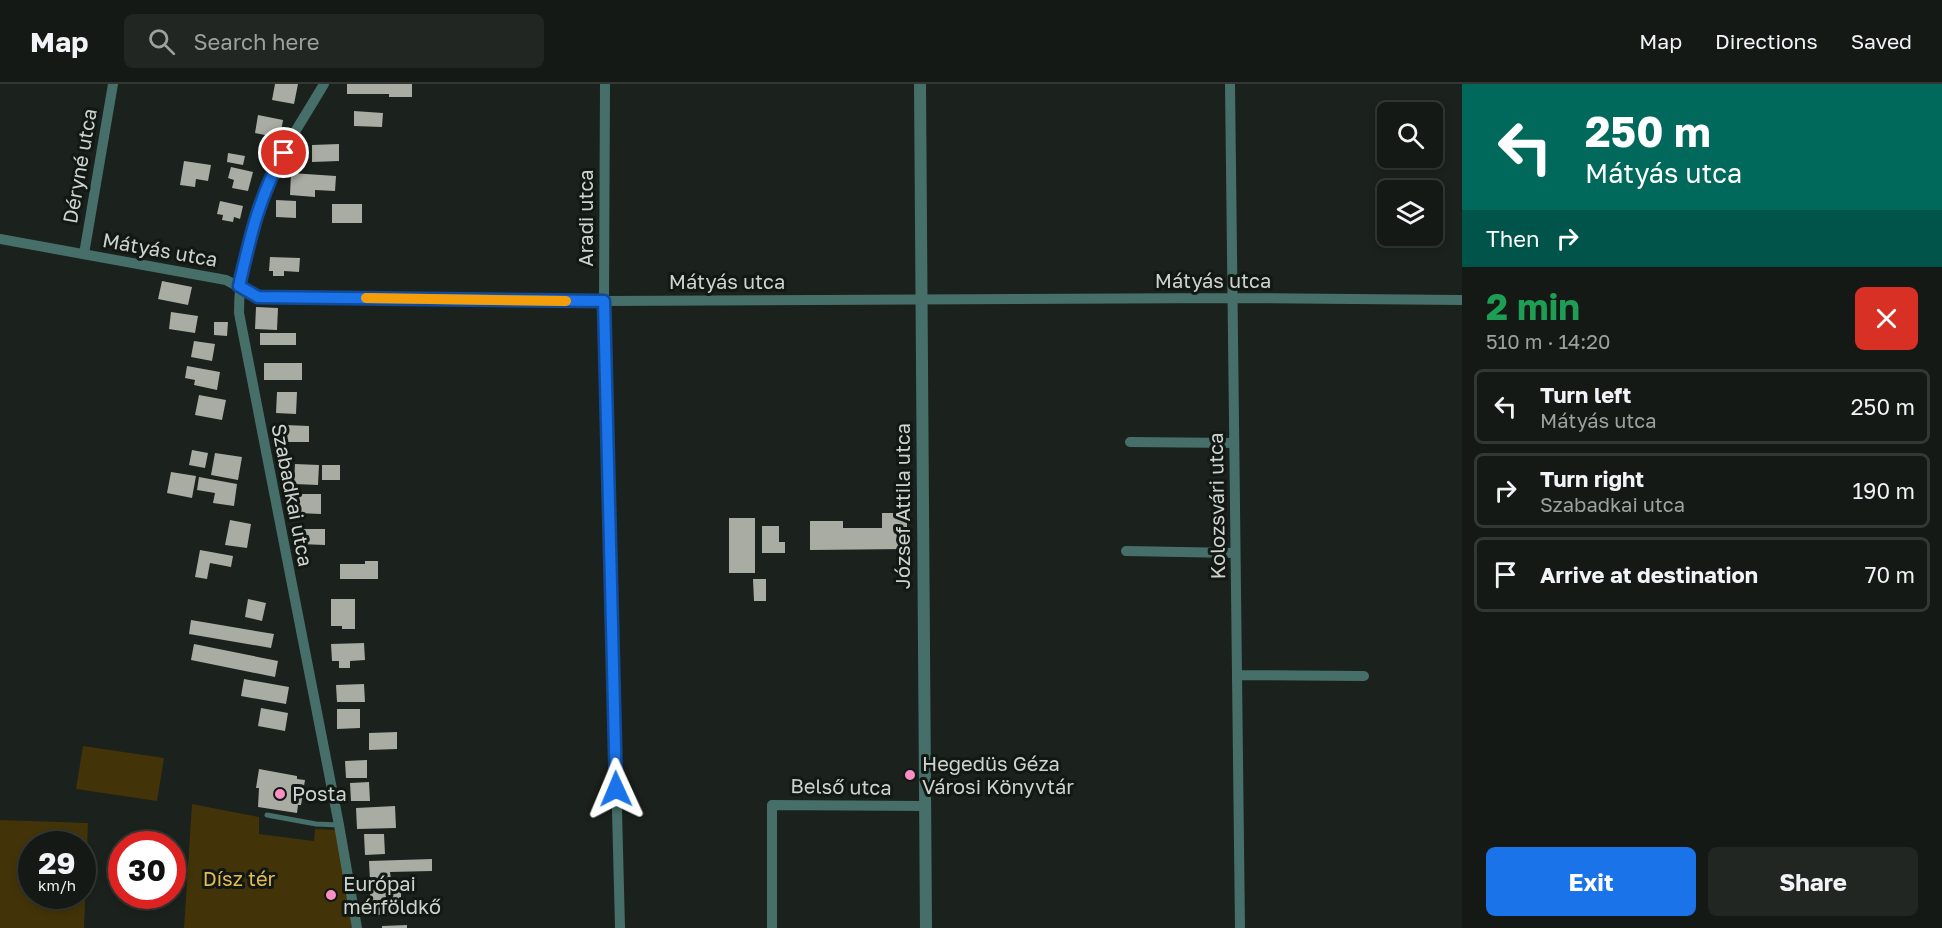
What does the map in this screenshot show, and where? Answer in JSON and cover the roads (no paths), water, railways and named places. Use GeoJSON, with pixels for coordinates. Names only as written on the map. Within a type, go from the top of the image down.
{"type":"FeatureCollection","features":[{"type":"Feature","properties":{"kind":"street","name":"Déryné utca"},"geometry":{"type":"LineString","coordinates":[[84,254],[112,84]]}},
{"type":"Feature","properties":{"kind":"street","name":"Szabadkai utca"},"geometry":{"type":"LineString","coordinates":[[324,84],[274,171],[256,213],[239,286],[239,313],[357,928]]}},
{"type":"Feature","properties":{"kind":"street","name":"Aradi utca"},"geometry":{"type":"LineString","coordinates":[[605,84],[604,301],[620,928]]}},
{"type":"Feature","properties":{"kind":"street","name":"József Attila utca"},"geometry":{"type":"LineString","coordinates":[[920,84],[926,928]]}},
{"type":"Feature","properties":{"kind":"street","name":"Kolozsvári utca"},"geometry":{"type":"LineString","coordinates":[[1230,84],[1240,928]]}},
{"type":"Feature","properties":{"kind":"street","name":"Mátyás utca"},"geometry":{"type":"LineString","coordinates":[[0,239],[226,280],[258,297],[604,301],[1232,298],[1462,300]]}},
{"type":"Feature","properties":{"kind":"street"},"geometry":{"type":"LineString","coordinates":[[1130,442],[1234,443]]}},
{"type":"Feature","properties":{"kind":"street"},"geometry":{"type":"LineString","coordinates":[[1126,550],[1235,553]]}},
{"type":"Feature","properties":{"kind":"street"},"geometry":{"type":"LineString","coordinates":[[1237,675],[1364,676]]}},
{"type":"Feature","properties":{"kind":"street","name":"Belső utca"},"geometry":{"type":"LineString","coordinates":[[772,928],[772,805],[925,806]]}},
{"type":"Feature","properties":{"kind":"lane"},"geometry":{"type":"LineString","coordinates":[[267,815],[316,824],[339,825]]}},
{"type":"Feature","properties":{"kind":"place","name":"Hegedüs Géza Városi Könyvtár"},"geometry":{"type":"Point","coordinates":[910,775]}},
{"type":"Feature","properties":{"kind":"place","name":"Posta"},"geometry":{"type":"Point","coordinates":[280,794]}},
{"type":"Feature","properties":{"kind":"place","name":"Európai mérföldkő"},"geometry":{"type":"Point","coordinates":[331,895]}},
{"type":"Feature","properties":{"kind":"park label","name":"Dísz tér"},"geometry":{"type":"Point","coordinates":[239,879]}}]}
